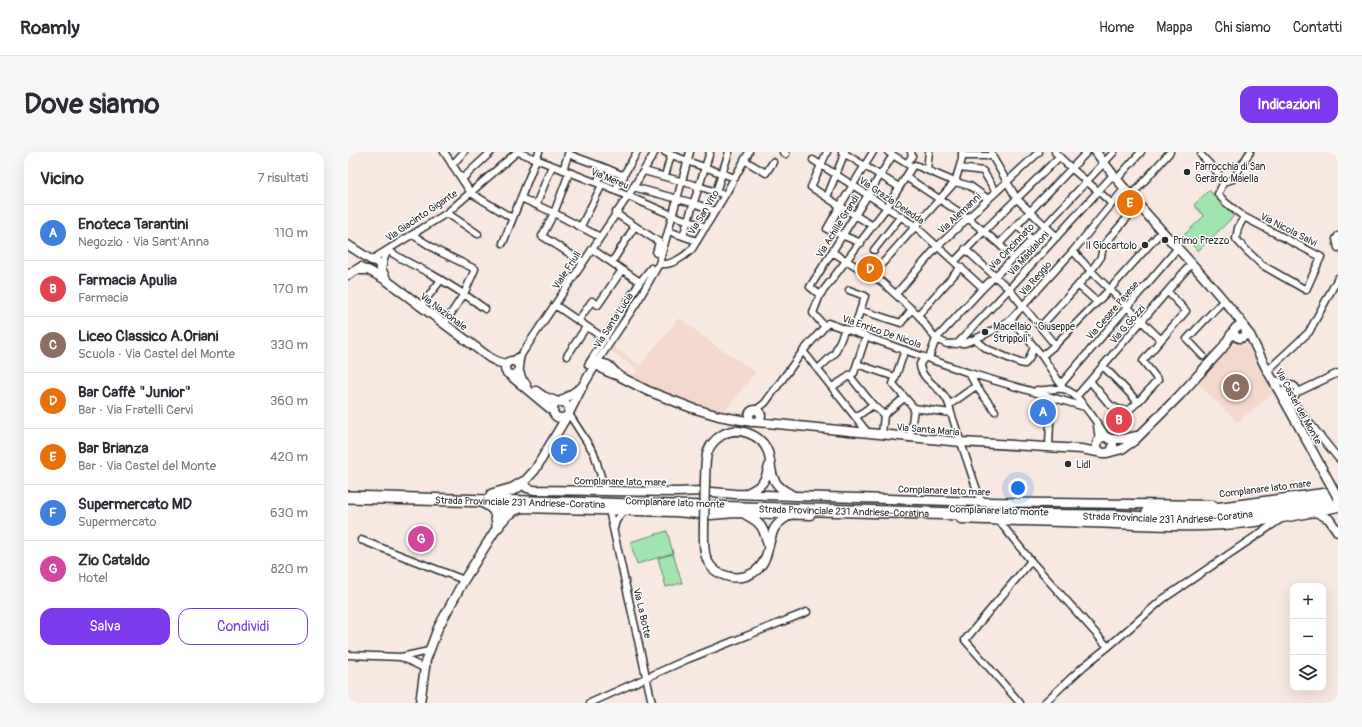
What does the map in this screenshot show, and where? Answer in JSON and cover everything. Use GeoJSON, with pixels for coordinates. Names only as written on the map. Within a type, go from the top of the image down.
{"type":"FeatureCollection","features":[{"type":"Feature","properties":{"kind":"highway"},"geometry":{"type":"LineString","coordinates":[[492,495],[513,489],[523,483]]}},
{"type":"Feature","properties":{"kind":"highway","name":"Strada Provinciale 231 Andriese-Coratina"},"geometry":{"type":"LineString","coordinates":[[348,490],[492,495],[1192,512],[1328,495],[1338,492]]}},
{"type":"Feature","properties":{"kind":"highway","name":"Strada Provinciale 231 Andriese-Coratina"},"geometry":{"type":"LineString","coordinates":[[348,497],[996,515],[1114,516],[1164,519],[1196,519],[1246,514],[1316,505],[1338,499]]}},
{"type":"Feature","properties":{"kind":"highway"},"geometry":{"type":"LineString","coordinates":[[476,500],[488,504],[494,508],[511,512]]}},
{"type":"Feature","properties":{"kind":"highway"},"geometry":{"type":"LineString","coordinates":[[494,508],[497,515],[498,526]]}},
{"type":"Feature","properties":{"kind":"street"},"geometry":{"type":"LineString","coordinates":[[444,152],[471,192],[512,218]]}},
{"type":"Feature","properties":{"kind":"street"},"geometry":{"type":"LineString","coordinates":[[452,165],[464,152]]}},
{"type":"Feature","properties":{"kind":"street"},"geometry":{"type":"LineString","coordinates":[[462,179],[491,152]]}},
{"type":"Feature","properties":{"kind":"street","name":"Via Mereu"},"geometry":{"type":"LineString","coordinates":[[518,152],[615,190],[672,215],[706,226]]}},
{"type":"Feature","properties":{"kind":"street","name":"Via Giacinto Gigante"},"geometry":{"type":"LineString","coordinates":[[371,260],[447,213],[518,152]]}},
{"type":"Feature","properties":{"kind":"street"},"geometry":{"type":"LineString","coordinates":[[503,243],[540,152]]}},
{"type":"Feature","properties":{"kind":"street"},"geometry":{"type":"LineString","coordinates":[[615,190],[637,152]]}},
{"type":"Feature","properties":{"kind":"street","name":"Viale Friuli"},"geometry":{"type":"LineString","coordinates":[[514,366],[628,196],[655,152]]}},
{"type":"Feature","properties":{"kind":"street"},"geometry":{"type":"LineString","coordinates":[[665,152],[735,178]]}},
{"type":"Feature","properties":{"kind":"street","name":"Via Santa Lucia"},"geometry":{"type":"LineString","coordinates":[[523,483],[535,470],[554,440],[582,387],[636,304],[659,264],[690,152]]}},
{"type":"Feature","properties":{"kind":"street"},"geometry":{"type":"LineString","coordinates":[[683,236],[710,152]]}},
{"type":"Feature","properties":{"kind":"street"},"geometry":{"type":"LineString","coordinates":[[716,192],[729,152]]}},
{"type":"Feature","properties":{"kind":"street"},"geometry":{"type":"LineString","coordinates":[[741,152],[748,153]]}},
{"type":"Feature","properties":{"kind":"street"},"geometry":{"type":"LineString","coordinates":[[827,152],[811,187],[873,226]]}},
{"type":"Feature","properties":{"kind":"street"},"geometry":{"type":"LineString","coordinates":[[861,243],[827,229],[873,152]]}},
{"type":"Feature","properties":{"kind":"street"},"geometry":{"type":"LineString","coordinates":[[757,416],[802,351],[824,326],[813,314],[820,295],[887,207],[906,177],[912,156],[911,152]]}},
{"type":"Feature","properties":{"kind":"street"},"geometry":{"type":"LineString","coordinates":[[926,170],[930,152]]}},
{"type":"Feature","properties":{"kind":"street"},"geometry":{"type":"LineString","coordinates":[[999,244],[1087,152]]}},
{"type":"Feature","properties":{"kind":"street","name":"Via Castel del Monte"},"geometry":{"type":"LineString","coordinates":[[1096,152],[1138,205],[1177,249],[1212,285],[1242,323],[1240,328],[1234,334],[1236,337],[1251,341],[1254,344]]}},
{"type":"Feature","properties":{"kind":"street","name":"Via Cincinnato"},"geometry":{"type":"LineString","coordinates":[[949,405],[943,394],[922,373],[920,364],[927,357],[936,339],[983,288],[1032,240],[1044,225],[1114,152]]}},
{"type":"Feature","properties":{"kind":"street","name":"Via Maddaloni"},"geometry":{"type":"LineString","coordinates":[[957,344],[1099,191],[1141,152]]}},
{"type":"Feature","properties":{"kind":"street"},"geometry":{"type":"LineString","coordinates":[[1131,196],[1170,152]]}},
{"type":"Feature","properties":{"kind":"street","name":"Via Nicola Salvi"},"geometry":{"type":"LineString","coordinates":[[1244,217],[1238,228],[1236,239],[1246,251],[1262,265],[1306,290],[1321,257],[1244,217],[1225,202],[1218,194],[1224,182],[1233,179],[1250,152]]}},
{"type":"Feature","properties":{"kind":"street"},"geometry":{"type":"LineString","coordinates":[[583,262],[542,236],[554,213],[566,171],[568,153],[624,176]]}},
{"type":"Feature","properties":{"kind":"street","name":"Via San Vito"},"geometry":{"type":"LineString","coordinates":[[659,264],[669,263],[688,254],[725,195],[748,153]]}},
{"type":"Feature","properties":{"kind":"street"},"geometry":{"type":"LineString","coordinates":[[827,197],[844,153],[899,187]]}},
{"type":"Feature","properties":{"kind":"street"},"geometry":{"type":"LineString","coordinates":[[890,153],[909,165],[914,165],[955,182],[970,186],[988,199]]}},
{"type":"Feature","properties":{"kind":"street","name":"Via Achille Grandi"},"geometry":{"type":"LineString","coordinates":[[820,295],[810,286],[880,175],[890,153]]}},
{"type":"Feature","properties":{"kind":"street","name":"Via Alemanni"},"geometry":{"type":"LineString","coordinates":[[896,294],[938,246],[996,192],[1034,153]]}},
{"type":"Feature","properties":{"kind":"street"},"geometry":{"type":"LineString","coordinates":[[1201,153],[1218,173]]}},
{"type":"Feature","properties":{"kind":"street"},"geometry":{"type":"LineString","coordinates":[[872,275],[955,182],[960,168],[962,154],[992,154],[1018,199],[1057,237]]}},
{"type":"Feature","properties":{"kind":"street"},"geometry":{"type":"LineString","coordinates":[[955,261],[965,249],[1018,199],[1057,154],[1112,204]]}},
{"type":"Feature","properties":{"kind":"street"},"geometry":{"type":"LineString","coordinates":[[665,176],[671,155]]}},
{"type":"Feature","properties":{"kind":"street"},"geometry":{"type":"LineString","coordinates":[[744,160],[766,173],[773,162]]}},
{"type":"Feature","properties":{"kind":"street","name":"Via Grazia Deledda"},"geometry":{"type":"LineString","coordinates":[[813,160],[868,194],[915,226],[983,288]]}},
{"type":"Feature","properties":{"kind":"street"},"geometry":{"type":"LineString","coordinates":[[536,205],[552,166]]}},
{"type":"Feature","properties":{"kind":"street"},"geometry":{"type":"LineString","coordinates":[[581,226],[600,184],[603,167]]}},
{"type":"Feature","properties":{"kind":"street"},"geometry":{"type":"LineString","coordinates":[[960,168],[983,172],[996,192]]}},
{"type":"Feature","properties":{"kind":"street"},"geometry":{"type":"LineString","coordinates":[[644,171],[682,181],[725,195]]}},
{"type":"Feature","properties":{"kind":"street"},"geometry":{"type":"LineString","coordinates":[[906,177],[968,218],[1013,258]]}},
{"type":"Feature","properties":{"kind":"street"},"geometry":{"type":"LineString","coordinates":[[633,188],[693,203],[715,211]]}},
{"type":"Feature","properties":{"kind":"street","name":"Via Reggio"},"geometry":{"type":"LineString","coordinates":[[936,339],[947,344],[957,344],[975,339],[1011,319],[1073,251],[1125,188]]}},
{"type":"Feature","properties":{"kind":"street"},"geometry":{"type":"LineString","coordinates":[[521,198],[581,226],[600,237]]}},
{"type":"Feature","properties":{"kind":"street"},"geometry":{"type":"LineString","coordinates":[[1041,326],[1091,271],[1101,257],[1103,246],[1138,205]]}},
{"type":"Feature","properties":{"kind":"street"},"geometry":{"type":"LineString","coordinates":[[447,213],[478,234]]}},
{"type":"Feature","properties":{"kind":"street"},"geometry":{"type":"LineString","coordinates":[[616,213],[659,242],[656,252]]}},
{"type":"Feature","properties":{"kind":"street"},"geometry":{"type":"LineString","coordinates":[[874,250],[901,216]]}},
{"type":"Feature","properties":{"kind":"street"},"geometry":{"type":"LineString","coordinates":[[1017,225],[1032,240]]}},
{"type":"Feature","properties":{"kind":"street"},"geometry":{"type":"LineString","coordinates":[[612,262],[635,226]]}},
{"type":"Feature","properties":{"kind":"street"},"geometry":{"type":"LineString","coordinates":[[668,231],[697,241]]}},
{"type":"Feature","properties":{"kind":"street"},"geometry":{"type":"LineString","coordinates":[[1042,356],[1055,345],[1110,289],[1162,231]]}},
{"type":"Feature","properties":{"kind":"street"},"geometry":{"type":"LineString","coordinates":[[413,235],[438,251],[476,269],[464,294],[444,324]]}},
{"type":"Feature","properties":{"kind":"street"},"geometry":{"type":"LineString","coordinates":[[1338,236],[1336,239],[1338,248]]}},
{"type":"Feature","properties":{"kind":"street"},"geometry":{"type":"LineString","coordinates":[[348,245],[371,260],[348,276]]}},
{"type":"Feature","properties":{"kind":"street"},"geometry":{"type":"LineString","coordinates":[[592,249],[640,282]]}},
{"type":"Feature","properties":{"kind":"street"},"geometry":{"type":"LineString","coordinates":[[965,249],[1009,289],[1041,326],[1055,345]]}},
{"type":"Feature","properties":{"kind":"street","name":"Via Cesare Pavese"},"geometry":{"type":"LineString","coordinates":[[1062,386],[1177,249]]}},
{"type":"Feature","properties":{"kind":"street"},"geometry":{"type":"LineString","coordinates":[[356,270],[363,269],[379,272],[388,250],[399,259],[441,280],[485,309]]}},
{"type":"Feature","properties":{"kind":"street"},"geometry":{"type":"LineString","coordinates":[[1073,251],[1091,271],[1161,340]]}},
{"type":"Feature","properties":{"kind":"street"},"geometry":{"type":"LineString","coordinates":[[832,252],[882,282],[918,315],[936,339]]}},
{"type":"Feature","properties":{"kind":"street","name":"Via Nazionale"},"geometry":{"type":"LineString","coordinates":[[371,260],[372,268],[379,272],[386,280],[420,307],[490,358],[554,413]]}},
{"type":"Feature","properties":{"kind":"street","name":"Via G.Gozzi"},"geometry":{"type":"LineString","coordinates":[[1076,396],[1143,321],[1191,264]]}},
{"type":"Feature","properties":{"kind":"street"},"geometry":{"type":"LineString","coordinates":[[918,315],[961,267]]}},
{"type":"Feature","properties":{"kind":"street"},"geometry":{"type":"LineString","coordinates":[[588,365],[640,282],[651,268]]}},
{"type":"Feature","properties":{"kind":"street"},"geometry":{"type":"LineString","coordinates":[[578,321],[592,301],[598,305],[622,270]]}},
{"type":"Feature","properties":{"kind":"street"},"geometry":{"type":"LineString","coordinates":[[1268,371],[1309,332],[1338,278]]}},
{"type":"Feature","properties":{"kind":"street"},"geometry":{"type":"LineString","coordinates":[[420,307],[441,280]]}},
{"type":"Feature","properties":{"kind":"street"},"geometry":{"type":"LineString","coordinates":[[1078,285],[1097,302]]}},
{"type":"Feature","properties":{"kind":"street"},"geometry":{"type":"LineString","coordinates":[[849,290],[865,296],[853,332]]}},
{"type":"Feature","properties":{"kind":"street"},"geometry":{"type":"LineString","coordinates":[[1090,381],[1110,405],[1120,410],[1129,410],[1158,380],[1143,361],[1186,311],[1168,292]]}},
{"type":"Feature","properties":{"kind":"street"},"geometry":{"type":"LineString","coordinates":[[1203,356],[1187,339],[1224,300]]}},
{"type":"Feature","properties":{"kind":"street"},"geometry":{"type":"LineString","coordinates":[[555,305],[604,339]]}},
{"type":"Feature","properties":{"kind":"street"},"geometry":{"type":"LineString","coordinates":[[860,310],[901,323],[912,309]]}},
{"type":"Feature","properties":{"kind":"street"},"geometry":{"type":"LineString","coordinates":[[1011,319],[1042,356],[1062,386],[1076,396],[1096,422],[1103,440],[1112,445],[1111,450],[1105,453]]}},
{"type":"Feature","properties":{"kind":"street","name":"Via Enrico De Nicola"},"geometry":{"type":"LineString","coordinates":[[824,326],[828,323],[969,373],[1085,407]]}},
{"type":"Feature","properties":{"kind":"street"},"geometry":{"type":"LineString","coordinates":[[567,356],[586,327]]}},
{"type":"Feature","properties":{"kind":"street"},"geometry":{"type":"LineString","coordinates":[[1103,440],[1098,449],[1105,453],[1128,446],[1179,396],[1240,328]]}},
{"type":"Feature","properties":{"kind":"street","name":"Via Castel del Monte"},"geometry":{"type":"LineString","coordinates":[[1240,328],[1250,335],[1272,379],[1285,393],[1301,430],[1338,499]]}},
{"type":"Feature","properties":{"kind":"street"},"geometry":{"type":"LineString","coordinates":[[818,370],[835,353],[846,329]]}},
{"type":"Feature","properties":{"kind":"street"},"geometry":{"type":"LineString","coordinates":[[832,387],[854,373],[866,336]]}},
{"type":"Feature","properties":{"kind":"street"},"geometry":{"type":"LineString","coordinates":[[1222,349],[1242,338]]}},
{"type":"Feature","properties":{"kind":"street"},"geometry":{"type":"LineString","coordinates":[[975,339],[987,349],[1025,364],[1034,347]]}},
{"type":"Feature","properties":{"kind":"street"},"geometry":{"type":"LineString","coordinates":[[590,374],[608,369],[606,359],[607,347]]}},
{"type":"Feature","properties":{"kind":"street"},"geometry":{"type":"LineString","coordinates":[[905,350],[893,384],[914,408],[951,413]]}},
{"type":"Feature","properties":{"kind":"street"},"geometry":{"type":"LineString","coordinates":[[802,351],[868,433]]}},
{"type":"Feature","properties":{"kind":"street","name":"Via Nazionale"},"geometry":{"type":"LineString","coordinates":[[490,358],[498,362],[514,366]]}},
{"type":"Feature","properties":{"kind":"street","name":"Via Santa Maria"},"geometry":{"type":"LineString","coordinates":[[597,362],[602,362],[608,369],[619,376],[670,401],[719,416],[757,416],[774,423],[910,438],[1080,449],[1105,453]]}},
{"type":"Feature","properties":{"kind":"street"},"geometry":{"type":"LineString","coordinates":[[857,364],[895,377]]}},
{"type":"Feature","properties":{"kind":"street"},"geometry":{"type":"LineString","coordinates":[[514,366],[516,375],[509,374],[505,369],[514,366]]}},
{"type":"Feature","properties":{"kind":"street"},"geometry":{"type":"LineString","coordinates":[[514,366],[522,380],[531,388],[543,396],[568,405],[568,414],[594,453],[605,490]]}},
{"type":"Feature","properties":{"kind":"street"},"geometry":{"type":"LineString","coordinates":[[1103,366],[1138,402]]}},
{"type":"Feature","properties":{"kind":"street"},"geometry":{"type":"LineString","coordinates":[[969,373],[976,386],[995,411]]}},
{"type":"Feature","properties":{"kind":"street"},"geometry":{"type":"LineString","coordinates":[[1285,393],[1292,396],[1338,373]]}},
{"type":"Feature","properties":{"kind":"street"},"geometry":{"type":"LineString","coordinates":[[849,376],[873,405],[884,415]]}},
{"type":"Feature","properties":{"kind":"street"},"geometry":{"type":"LineString","coordinates":[[1272,379],[1292,385],[1310,386]]}},
{"type":"Feature","properties":{"kind":"street"},"geometry":{"type":"LineString","coordinates":[[1292,385],[1296,389],[1296,393]]}},
{"type":"Feature","properties":{"kind":"street"},"geometry":{"type":"LineString","coordinates":[[1285,393],[1288,386],[1292,385]]}},
{"type":"Feature","properties":{"kind":"street"},"geometry":{"type":"LineString","coordinates":[[976,386],[949,405],[981,502]]}},
{"type":"Feature","properties":{"kind":"street","name":"Via Enrico De Nicola"},"geometry":{"type":"LineString","coordinates":[[1028,390],[1041,391],[1062,386]]}},
{"type":"Feature","properties":{"kind":"street","name":"Via Santa Lucia"},"geometry":{"type":"LineString","coordinates":[[560,402],[582,387]]}},
{"type":"Feature","properties":{"kind":"street"},"geometry":{"type":"LineString","coordinates":[[1285,393],[1338,458]]}},
{"type":"Feature","properties":{"kind":"street"},"geometry":{"type":"LineString","coordinates":[[1049,447],[1051,397]]}},
{"type":"Feature","properties":{"kind":"street"},"geometry":{"type":"LineString","coordinates":[[882,434],[884,415],[904,398]]}},
{"type":"Feature","properties":{"kind":"street"},"geometry":{"type":"LineString","coordinates":[[554,440],[554,406],[560,402]]}},
{"type":"Feature","properties":{"kind":"street"},"geometry":{"type":"LineString","coordinates":[[856,418],[873,405]]}},
{"type":"Feature","properties":{"kind":"street"},"geometry":{"type":"LineString","coordinates":[[910,438],[914,408]]}},
{"type":"Feature","properties":{"kind":"street"},"geometry":{"type":"LineString","coordinates":[[554,413],[562,418],[568,414]]}},
{"type":"Feature","properties":{"kind":"street"},"geometry":{"type":"LineString","coordinates":[[763,527],[770,514],[774,521],[774,528],[766,555],[764,561],[750,576],[726,576],[712,568],[707,562],[704,545],[704,525],[706,463],[709,447],[725,434],[737,431],[752,435],[764,444],[768,451],[774,479],[772,488],[768,495],[765,491],[764,482],[770,461]]}},
{"type":"Feature","properties":{"kind":"street","name":"Via Santa Maria"},"geometry":{"type":"LineString","coordinates":[[1080,449],[1103,440],[1122,439],[1138,435]]}},
{"type":"Feature","properties":{"kind":"street"},"geometry":{"type":"LineString","coordinates":[[535,470],[533,478],[536,485]]}},
{"type":"Feature","properties":{"kind":"street"},"geometry":{"type":"LineString","coordinates":[[774,479],[784,491],[792,495]]}},
{"type":"Feature","properties":{"kind":"street"},"geometry":{"type":"LineString","coordinates":[[745,494],[757,488],[764,482]]}},
{"type":"Feature","properties":{"kind":"street","name":"Complanare lato mare"},"geometry":{"type":"LineString","coordinates":[[523,483],[536,485],[547,489]]}},
{"type":"Feature","properties":{"kind":"street","name":"Complanare lato mare"},"geometry":{"type":"LineString","coordinates":[[523,483],[527,488],[531,489],[677,492],[712,491],[768,495],[981,502],[1209,505],[1286,497],[1338,487]]}},
{"type":"Feature","properties":{"kind":"street","name":"Complanare lato monte"},"geometry":{"type":"LineString","coordinates":[[511,512],[522,508],[675,512],[705,515],[770,514],[1204,526],[1242,524],[1338,507]]}},
{"type":"Feature","properties":{"kind":"street"},"geometry":{"type":"LineString","coordinates":[[1329,509],[1329,520]]}},
{"type":"Feature","properties":{"kind":"street","name":"Via La Botte"},"geometry":{"type":"LineString","coordinates":[[609,510],[652,703]]}},
{"type":"Feature","properties":{"kind":"street"},"geometry":{"type":"LineString","coordinates":[[614,528],[616,521],[624,511]]}},
{"type":"Feature","properties":{"kind":"street"},"geometry":{"type":"LineString","coordinates":[[420,703],[424,668],[438,628],[464,580],[498,526],[511,512]]}},
{"type":"Feature","properties":{"kind":"street"},"geometry":{"type":"LineString","coordinates":[[1316,512],[1329,520],[1338,532]]}},
{"type":"Feature","properties":{"kind":"street"},"geometry":{"type":"LineString","coordinates":[[744,514],[755,520],[763,527],[768,545]]}},
{"type":"Feature","properties":{"kind":"street"},"geometry":{"type":"LineString","coordinates":[[774,528],[790,515]]}},
{"type":"Feature","properties":{"kind":"street"},"geometry":{"type":"LineString","coordinates":[[1044,703],[1084,666],[1163,599],[1284,517]]}},
{"type":"Feature","properties":{"kind":"street"},"geometry":{"type":"LineString","coordinates":[[999,521],[1031,561],[1108,647]]}},
{"type":"Feature","properties":{"kind":"street"},"geometry":{"type":"LineString","coordinates":[[361,540],[464,580]]}},
{"type":"Feature","properties":{"kind":"street"},"geometry":{"type":"LineString","coordinates":[[1020,703],[965,640],[1031,561]]}},
{"type":"Feature","properties":{"kind":"street"},"geometry":{"type":"LineString","coordinates":[[590,703],[688,659],[807,612]]}},
{"type":"Feature","properties":{"kind":"street"},"geometry":{"type":"LineString","coordinates":[[348,655],[401,657],[429,651]]}},
{"type":"Feature","properties":{"kind":"street"},"geometry":{"type":"LineString","coordinates":[[401,657],[424,668]]}},
{"type":"Feature","properties":{"kind":"shaded area"},"geometry":{"type":"Polygon","coordinates":[[[679,318],[715,345],[756,372],[725,411],[697,406],[674,399],[630,379],[637,370],[610,350],[612,346],[640,365],[679,318]]]}},
{"type":"Feature","properties":{"kind":"shaded area"},"geometry":{"type":"Polygon","coordinates":[[[1240,344],[1249,346],[1274,393],[1237,422],[1195,381],[1233,345],[1240,344]]]}},
{"type":"Feature","properties":{"kind":"green space"},"geometry":{"type":"Polygon","coordinates":[[[1209,190],[1234,216],[1198,251],[1183,236],[1204,216],[1194,205],[1209,190]]]}},
{"type":"Feature","properties":{"kind":"green space"},"geometry":{"type":"Polygon","coordinates":[[[667,531],[673,553],[637,564],[630,542],[667,531]]]}},
{"type":"Feature","properties":{"kind":"green space"},"geometry":{"type":"Polygon","coordinates":[[[673,554],[682,583],[666,587],[658,558],[673,554]]]}},
{"type":"Feature","properties":{"kind":"place","name":"Parrocchia di San Gerardo Maiella"},"geometry":{"type":"Point","coordinates":[1187,172]}},
{"type":"Feature","properties":{"kind":"place","name":"Bar Brianza"},"geometry":{"type":"Point","coordinates":[1130,203]}},
{"type":"Feature","properties":{"kind":"place","name":"Primo Prezzo"},"geometry":{"type":"Point","coordinates":[1165,240]}},
{"type":"Feature","properties":{"kind":"place","name":"Il Giocartolo"},"geometry":{"type":"Point","coordinates":[1145,245]}},
{"type":"Feature","properties":{"kind":"place","name":"Bar Caffè \"Junior\""},"geometry":{"type":"Point","coordinates":[870,269]}},
{"type":"Feature","properties":{"kind":"place","name":"Macellaio \"Giuseppe Strippoli\""},"geometry":{"type":"Point","coordinates":[985,332]}},
{"type":"Feature","properties":{"kind":"place","name":"Liceo Classico A.Oriani"},"geometry":{"type":"Point","coordinates":[1236,387]}},
{"type":"Feature","properties":{"kind":"place","name":"Enoteca Tarantini"},"geometry":{"type":"Point","coordinates":[1043,412]}},
{"type":"Feature","properties":{"kind":"place","name":"Farmacia Apulia"},"geometry":{"type":"Point","coordinates":[1119,420]}},
{"type":"Feature","properties":{"kind":"place","name":"Supermercato MD"},"geometry":{"type":"Point","coordinates":[564,450]}},
{"type":"Feature","properties":{"kind":"place","name":"Lidl"},"geometry":{"type":"Point","coordinates":[1068,464]}},
{"type":"Feature","properties":{"kind":"place","name":"Zio Cataldo"},"geometry":{"type":"Point","coordinates":[421,539]}}]}
